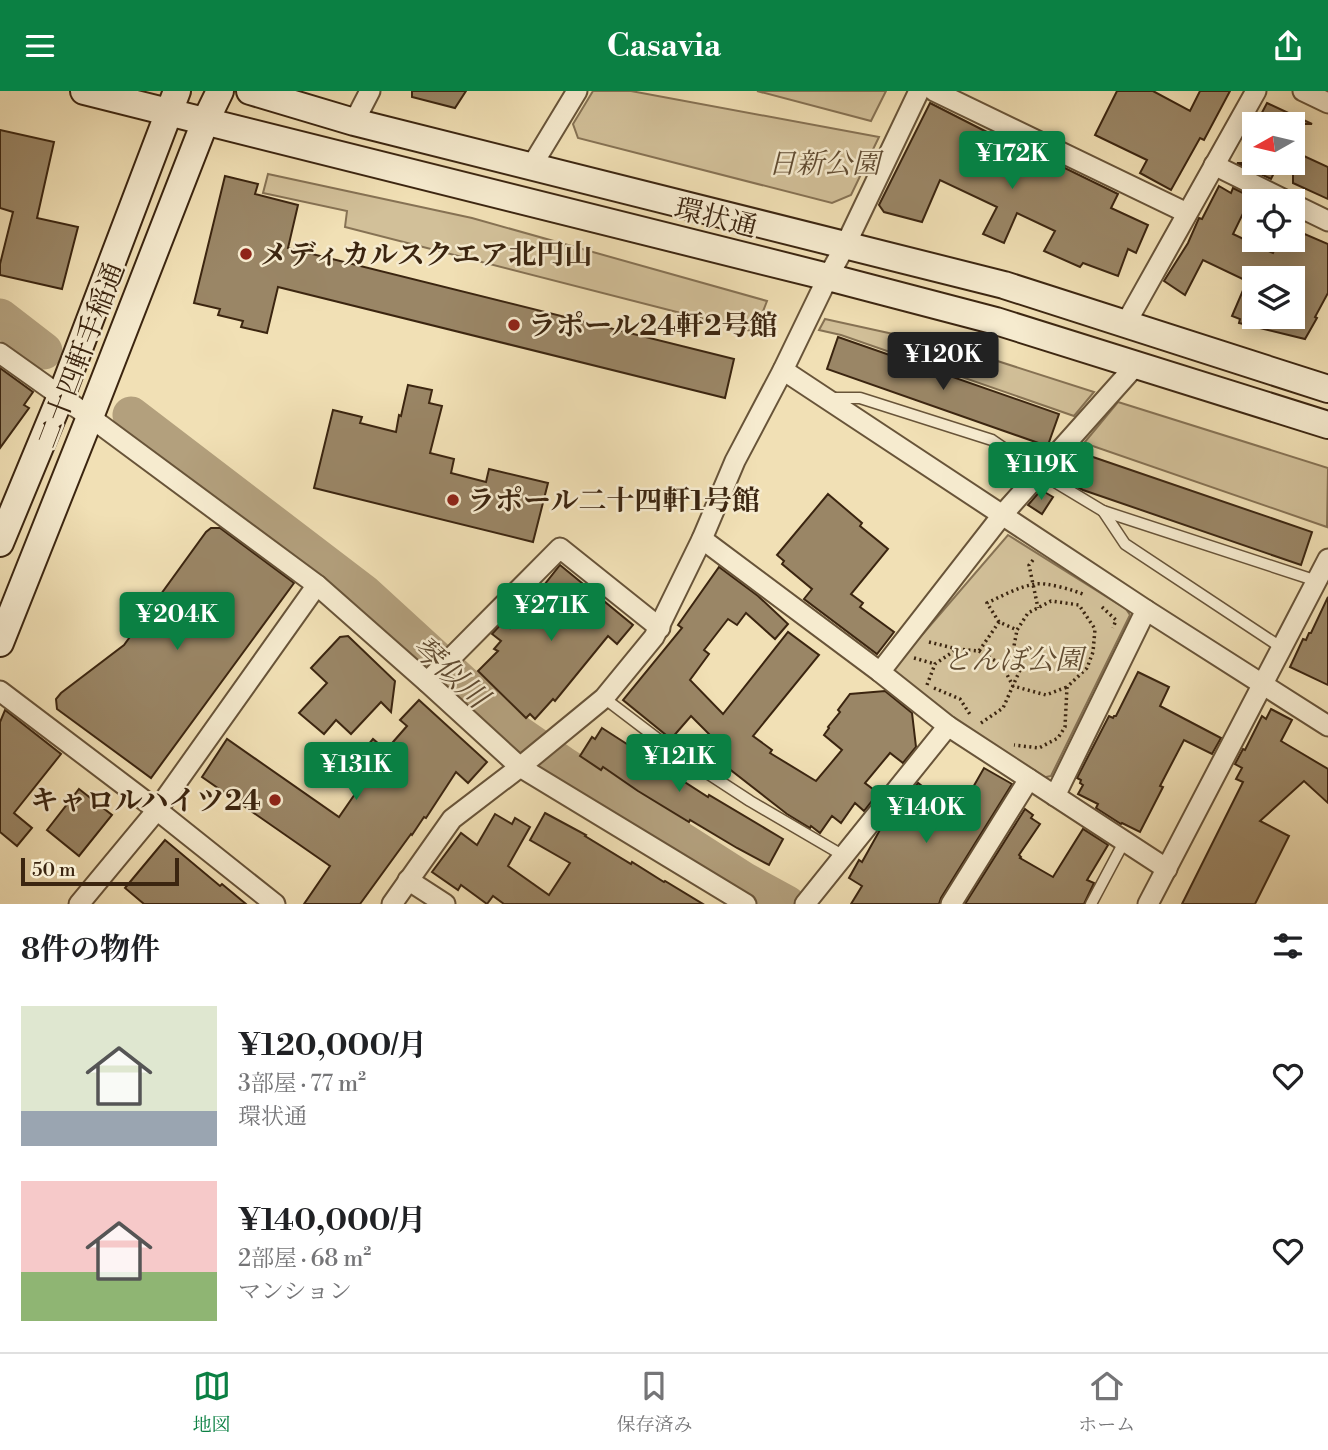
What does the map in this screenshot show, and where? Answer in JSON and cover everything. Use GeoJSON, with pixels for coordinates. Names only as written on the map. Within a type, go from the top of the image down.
{"type":"FeatureCollection","features":[{"type":"Feature","properties":{"kind":"street","name":"環状通"},"geometry":{"type":"LineString","coordinates":[[84,91],[173,102],[205,122],[996,321],[1328,425]]}},
{"type":"Feature","properties":{"kind":"street","name":"二十四軒手稲通"},"geometry":{"type":"LineString","coordinates":[[0,643],[205,122],[220,91]]}},
{"type":"Feature","properties":{"kind":"street","name":"環状通"},"geometry":{"type":"LineString","coordinates":[[250,91],[354,122],[1004,285],[1328,389]]}},
{"type":"Feature","properties":{"kind":"street"},"geometry":{"type":"LineString","coordinates":[[354,122],[370,91]]}},
{"type":"Feature","properties":{"kind":"street"},"geometry":{"type":"LineString","coordinates":[[531,167],[576,91]]}},
{"type":"Feature","properties":{"kind":"street"},"geometry":{"type":"LineString","coordinates":[[392,904],[452,819],[604,698],[660,628],[735,461],[845,246],[919,91]]}},
{"type":"Feature","properties":{"kind":"street"},"geometry":{"type":"LineString","coordinates":[[934,91],[1187,213]]}},
{"type":"Feature","properties":{"kind":"street"},"geometry":{"type":"LineString","coordinates":[[1126,323],[1255,91]]}},
{"type":"Feature","properties":{"kind":"street"},"geometry":{"type":"LineString","coordinates":[[1303,91],[1328,103]]}},
{"type":"Feature","properties":{"kind":"street","name":"二十四軒手稲通"},"geometry":{"type":"LineString","coordinates":[[0,543],[61,396],[173,102]]}},
{"type":"Feature","properties":{"kind":"street"},"geometry":{"type":"LineString","coordinates":[[1214,165],[1263,189]]}},
{"type":"Feature","properties":{"kind":"street"},"geometry":{"type":"LineString","coordinates":[[1305,210],[1328,221]]}},
{"type":"Feature","properties":{"kind":"street"},"geometry":{"type":"LineString","coordinates":[[0,353],[317,585],[431,678],[524,764],[746,904]]}},
{"type":"Feature","properties":{"kind":"street"},"geometry":{"type":"LineString","coordinates":[[880,672],[1003,515],[1137,365]]}},
{"type":"Feature","properties":{"kind":"street"},"geometry":{"type":"LineString","coordinates":[[783,370],[1146,610],[1328,726]]}},
{"type":"Feature","properties":{"kind":"street"},"geometry":{"type":"LineString","coordinates":[[702,539],[1029,779],[1167,869]]}},
{"type":"Feature","properties":{"kind":"street"},"geometry":{"type":"LineString","coordinates":[[431,678],[560,548],[660,628]]}},
{"type":"Feature","properties":{"kind":"street"},"geometry":{"type":"LineString","coordinates":[[1148,904],[1328,559]]}},
{"type":"Feature","properties":{"kind":"street"},"geometry":{"type":"LineString","coordinates":[[79,904],[157,810],[317,585]]}},
{"type":"Feature","properties":{"kind":"street"},"geometry":{"type":"LineString","coordinates":[[1055,796],[1146,610]]}},
{"type":"Feature","properties":{"kind":"street"},"geometry":{"type":"LineString","coordinates":[[0,691],[275,904]]}},
{"type":"Feature","properties":{"kind":"street"},"geometry":{"type":"LineString","coordinates":[[808,901],[844,856],[962,729]]}},
{"type":"Feature","properties":{"kind":"street"},"geometry":{"type":"LineString","coordinates":[[951,904],[1029,779]]}},
{"type":"Feature","properties":{"kind":"street"},"geometry":{"type":"LineString","coordinates":[[408,880],[445,904]]}},
{"type":"Feature","properties":{"kind":"lane"},"geometry":{"type":"LineString","coordinates":[[826,398],[860,398],[992,440],[1103,511],[1317,581]]}},
{"type":"Feature","properties":{"kind":"lane"},"geometry":{"type":"LineString","coordinates":[[1103,511],[1125,544],[1282,648]]}},
{"type":"Feature","properties":{"kind":"lane"},"geometry":{"type":"LineString","coordinates":[[604,698],[675,752],[750,801],[844,856]]}},
{"type":"Feature","properties":{"kind":"lane"},"geometry":{"type":"LineString","coordinates":[[1091,904],[1124,842]]}},
{"type":"Feature","properties":{"kind":"path"},"geometry":{"type":"LineString","coordinates":[[1035,557],[1029,565],[1038,608]]}},
{"type":"Feature","properties":{"kind":"path"},"geometry":{"type":"LineString","coordinates":[[1017,630],[999,622],[987,603],[1037,583],[1087,596]]}},
{"type":"Feature","properties":{"kind":"path"},"geometry":{"type":"LineString","coordinates":[[1095,600],[1116,620],[1112,631]]}},
{"type":"Feature","properties":{"kind":"path"},"geometry":{"type":"LineString","coordinates":[[908,636],[957,649],[979,651],[1002,665],[1013,687],[1046,695],[1068,687],[1087,669],[1093,652],[1096,629],[1079,605],[1051,601],[1028,613],[1017,630],[1014,646],[1020,670],[1013,687],[1003,708],[962,729],[960,699],[926,685],[935,664],[957,649]]}},
{"type":"Feature","properties":{"kind":"path"},"geometry":{"type":"LineString","coordinates":[[979,651],[999,622]]}},
{"type":"Feature","properties":{"kind":"path"},"geometry":{"type":"LineString","coordinates":[[1087,669],[1096,669]]}},
{"type":"Feature","properties":{"kind":"path"},"geometry":{"type":"LineString","coordinates":[[1011,745],[1039,748],[1058,738],[1065,727],[1068,687]]}},
{"type":"Feature","properties":{"kind":"green space","name":"日新公園"},"geometry":{"type":"Polygon","coordinates":[[[593,91],[631,91],[879,137],[851,195],[832,203],[578,138],[573,124],[593,91]]]}},
{"type":"Feature","properties":{"kind":"green space"},"geometry":{"type":"Polygon","coordinates":[[[757,91],[886,91],[871,121],[757,91]]]}},
{"type":"Feature","properties":{"kind":"green space"},"geometry":{"type":"Polygon","coordinates":[[[268,174],[472,218],[767,301],[755,332],[345,227],[347,211],[263,193],[268,174]]]}},
{"type":"Feature","properties":{"kind":"green space"},"geometry":{"type":"Polygon","coordinates":[[[825,319],[957,348],[1094,392],[1074,416],[841,335],[819,330],[825,319]]]}},
{"type":"Feature","properties":{"kind":"green space"},"geometry":{"type":"Polygon","coordinates":[[[1118,402],[1328,468],[1327,527],[1084,443],[1118,402]]]}},
{"type":"Feature","properties":{"kind":"green space","name":"とんぼ公園"},"geometry":{"type":"Polygon","coordinates":[[[1008,535],[1126,609],[1130,615],[1051,776],[1041,778],[947,719],[891,671],[1008,535]]]}},
{"type":"Feature","properties":{"kind":"building"},"geometry":{"type":"Polygon","coordinates":[[[412,91],[466,91],[455,108],[412,97],[412,91]]]}},
{"type":"Feature","properties":{"kind":"building"},"geometry":{"type":"Polygon","coordinates":[[[1117,91],[1153,91],[1190,111],[1200,91],[1230,91],[1204,140],[1200,138],[1171,190],[1140,173],[1147,160],[1095,135],[1117,91]]]}},
{"type":"Feature","properties":{"kind":"building"},"geometry":{"type":"Polygon","coordinates":[[[930,103],[1118,194],[1111,208],[1148,225],[1136,253],[1128,249],[1118,276],[1083,263],[1080,267],[1044,251],[1055,231],[1017,213],[1004,243],[983,234],[997,207],[940,180],[922,222],[884,212],[879,205],[930,103]]]}},
{"type":"Feature","properties":{"kind":"building"},"geometry":{"type":"Polygon","coordinates":[[[1267,103],[1286,112],[1262,112],[1267,103]]]}},
{"type":"Feature","properties":{"kind":"building"},"geometry":{"type":"Polygon","coordinates":[[[0,130],[54,142],[37,218],[78,227],[62,289],[0,275],[0,264],[13,212],[0,208],[0,130]]]}},
{"type":"Feature","properties":{"kind":"building"},"geometry":{"type":"Polygon","coordinates":[[[1306,157],[1328,167],[1328,199],[1293,183],[1293,175],[1306,175],[1306,157]]]}},
{"type":"Feature","properties":{"kind":"building","name":"ラポール24軒2号館"},"geometry":{"type":"Polygon","coordinates":[[[225,176],[258,184],[255,194],[298,205],[288,248],[734,359],[725,398],[278,287],[267,333],[241,327],[243,321],[218,315],[220,309],[194,303],[225,176]]]}},
{"type":"Feature","properties":{"kind":"building"},"geometry":{"type":"Polygon","coordinates":[[[1219,186],[1231,193],[1233,188],[1242,192],[1242,216],[1233,234],[1242,238],[1242,252],[1305,252],[1305,234],[1328,244],[1328,293],[1305,339],[1264,329],[1305,329],[1305,266],[1242,266],[1242,279],[1203,260],[1185,295],[1164,281],[1188,243],[1199,218],[1202,219],[1219,186]]]}},
{"type":"Feature","properties":{"kind":"building"},"geometry":{"type":"Polygon","coordinates":[[[1242,293],[1242,324],[1239,323],[1240,319],[1232,316],[1242,293]]]}},
{"type":"Feature","properties":{"kind":"building"},"geometry":{"type":"Polygon","coordinates":[[[838,337],[1059,414],[1048,445],[827,369],[838,337]]]}},
{"type":"Feature","properties":{"kind":"building"},"geometry":{"type":"Polygon","coordinates":[[[0,368],[33,392],[24,405],[29,408],[0,448],[0,368]]]}},
{"type":"Feature","properties":{"kind":"building","name":"ラポール二十四軒1号館"},"geometry":{"type":"Polygon","coordinates":[[[408,385],[432,390],[429,403],[442,406],[430,453],[454,459],[451,473],[486,482],[489,469],[548,483],[533,542],[314,488],[333,410],[362,417],[360,423],[396,432],[408,385]]]}},
{"type":"Feature","properties":{"kind":"building"},"geometry":{"type":"Polygon","coordinates":[[[1090,456],[1312,532],[1301,565],[1079,488],[1090,456]]]}},
{"type":"Feature","properties":{"kind":"building"},"geometry":{"type":"Polygon","coordinates":[[[1041,490],[1053,497],[1042,514],[1028,505],[1041,490]]]}},
{"type":"Feature","properties":{"kind":"building"},"geometry":{"type":"Polygon","coordinates":[[[828,494],[888,549],[851,594],[863,603],[860,607],[894,632],[877,654],[804,599],[812,589],[782,564],[784,561],[777,555],[828,494]]]}},
{"type":"Feature","properties":{"kind":"building"},"geometry":{"type":"Polygon","coordinates":[[[211,528],[220,528],[294,583],[151,778],[57,709],[56,699],[124,645],[211,528]]]}},
{"type":"Feature","properties":{"kind":"building"},"geometry":{"type":"Polygon","coordinates":[[[560,565],[633,625],[617,644],[608,636],[555,701],[553,699],[535,719],[530,714],[526,718],[478,671],[498,651],[494,649],[501,641],[492,634],[503,622],[510,628],[560,565]]]}},
{"type":"Feature","properties":{"kind":"building"},"geometry":{"type":"Polygon","coordinates":[[[719,567],[758,596],[788,624],[775,639],[746,613],[737,625],[728,619],[704,650],[709,654],[690,680],[723,714],[788,632],[819,655],[753,736],[772,750],[770,753],[816,781],[842,750],[824,735],[850,694],[885,691],[912,713],[916,747],[903,763],[890,753],[865,783],[878,793],[864,811],[855,803],[841,823],[832,816],[820,833],[787,814],[705,750],[714,739],[691,716],[671,739],[623,700],[682,628],[678,625],[719,567]]]}},
{"type":"Feature","properties":{"kind":"building"},"geometry":{"type":"Polygon","coordinates":[[[1328,597],[1328,685],[1290,667],[1303,639],[1306,640],[1311,633],[1328,597]]]}},
{"type":"Feature","properties":{"kind":"building"},"geometry":{"type":"Polygon","coordinates":[[[348,636],[395,681],[391,712],[381,702],[351,734],[336,720],[324,734],[299,713],[327,683],[311,668],[340,637],[348,636]]]}},
{"type":"Feature","properties":{"kind":"building"},"geometry":{"type":"Polygon","coordinates":[[[1138,672],[1169,687],[1160,706],[1221,738],[1212,754],[1184,740],[1140,832],[1121,824],[1096,808],[1098,804],[1078,794],[1083,785],[1077,778],[1109,716],[1116,716],[1138,672]]]}},
{"type":"Feature","properties":{"kind":"building"},"geometry":{"type":"Polygon","coordinates":[[[419,700],[487,762],[468,783],[456,772],[426,818],[424,817],[360,904],[304,904],[330,866],[202,777],[227,739],[339,817],[366,778],[351,765],[373,739],[386,750],[407,726],[400,720],[419,700]]]}},
{"type":"Feature","properties":{"kind":"building"},"geometry":{"type":"Polygon","coordinates":[[[1271,709],[1292,720],[1281,741],[1328,769],[1328,803],[1304,781],[1260,821],[1289,836],[1255,904],[1182,904],[1243,782],[1236,779],[1242,768],[1235,764],[1262,716],[1266,719],[1271,709]]]}},
{"type":"Feature","properties":{"kind":"building"},"geometry":{"type":"Polygon","coordinates":[[[5,710],[61,754],[14,813],[32,828],[17,846],[0,832],[0,722],[5,710]]]}},
{"type":"Feature","properties":{"kind":"building"},"geometry":{"type":"Polygon","coordinates":[[[602,728],[630,746],[640,735],[661,751],[652,761],[708,797],[709,795],[783,839],[769,865],[690,820],[689,822],[603,767],[601,770],[580,756],[592,737],[595,739],[602,728]]]}},
{"type":"Feature","properties":{"kind":"building"},"geometry":{"type":"Polygon","coordinates":[[[984,768],[1012,784],[939,904],[851,904],[862,886],[849,878],[859,860],[862,862],[881,828],[918,783],[953,810],[965,794],[968,796],[984,768]]]}},
{"type":"Feature","properties":{"kind":"building"},"geometry":{"type":"Polygon","coordinates":[[[79,789],[112,815],[79,856],[47,830],[79,789]]]}},
{"type":"Feature","properties":{"kind":"building"},"geometry":{"type":"Polygon","coordinates":[[[1025,809],[1033,815],[1031,818],[1040,824],[1019,855],[1020,858],[1053,877],[1083,829],[1108,845],[1087,880],[1094,883],[1084,904],[965,904],[1025,809]]]}},
{"type":"Feature","properties":{"kind":"building"},"geometry":{"type":"Polygon","coordinates":[[[545,813],[703,904],[504,904],[493,896],[487,904],[461,885],[458,890],[432,872],[461,833],[477,845],[495,814],[512,824],[515,818],[530,827],[508,866],[549,895],[570,863],[530,840],[545,813]]]}},
{"type":"Feature","properties":{"kind":"building"},"geometry":{"type":"Polygon","coordinates":[[[165,840],[246,904],[144,904],[125,888],[165,840]]]}},
{"type":"Feature","properties":{"kind":"waterway","name":"琴似川"},"geometry":{"type":"LineString","coordinates":[[0,317],[44,351]]}},
{"type":"Feature","properties":{"kind":"waterway","name":"琴似川"},"geometry":{"type":"LineString","coordinates":[[131,415],[364,593],[517,733],[745,881],[787,904]]}},
{"type":"Feature","properties":{"kind":"place","name":"メディカルスクエア北円山"},"geometry":{"type":"Point","coordinates":[246,254]}},
{"type":"Feature","properties":{"kind":"place","name":"ラポール24軒2号館"},"geometry":{"type":"Point","coordinates":[514,325]}},
{"type":"Feature","properties":{"kind":"place","name":"ラポール二十四軒1号館"},"geometry":{"type":"Point","coordinates":[453,500]}},
{"type":"Feature","properties":{"kind":"place","name":"キャロルハイツ24"},"geometry":{"type":"Point","coordinates":[275,800]}}]}
